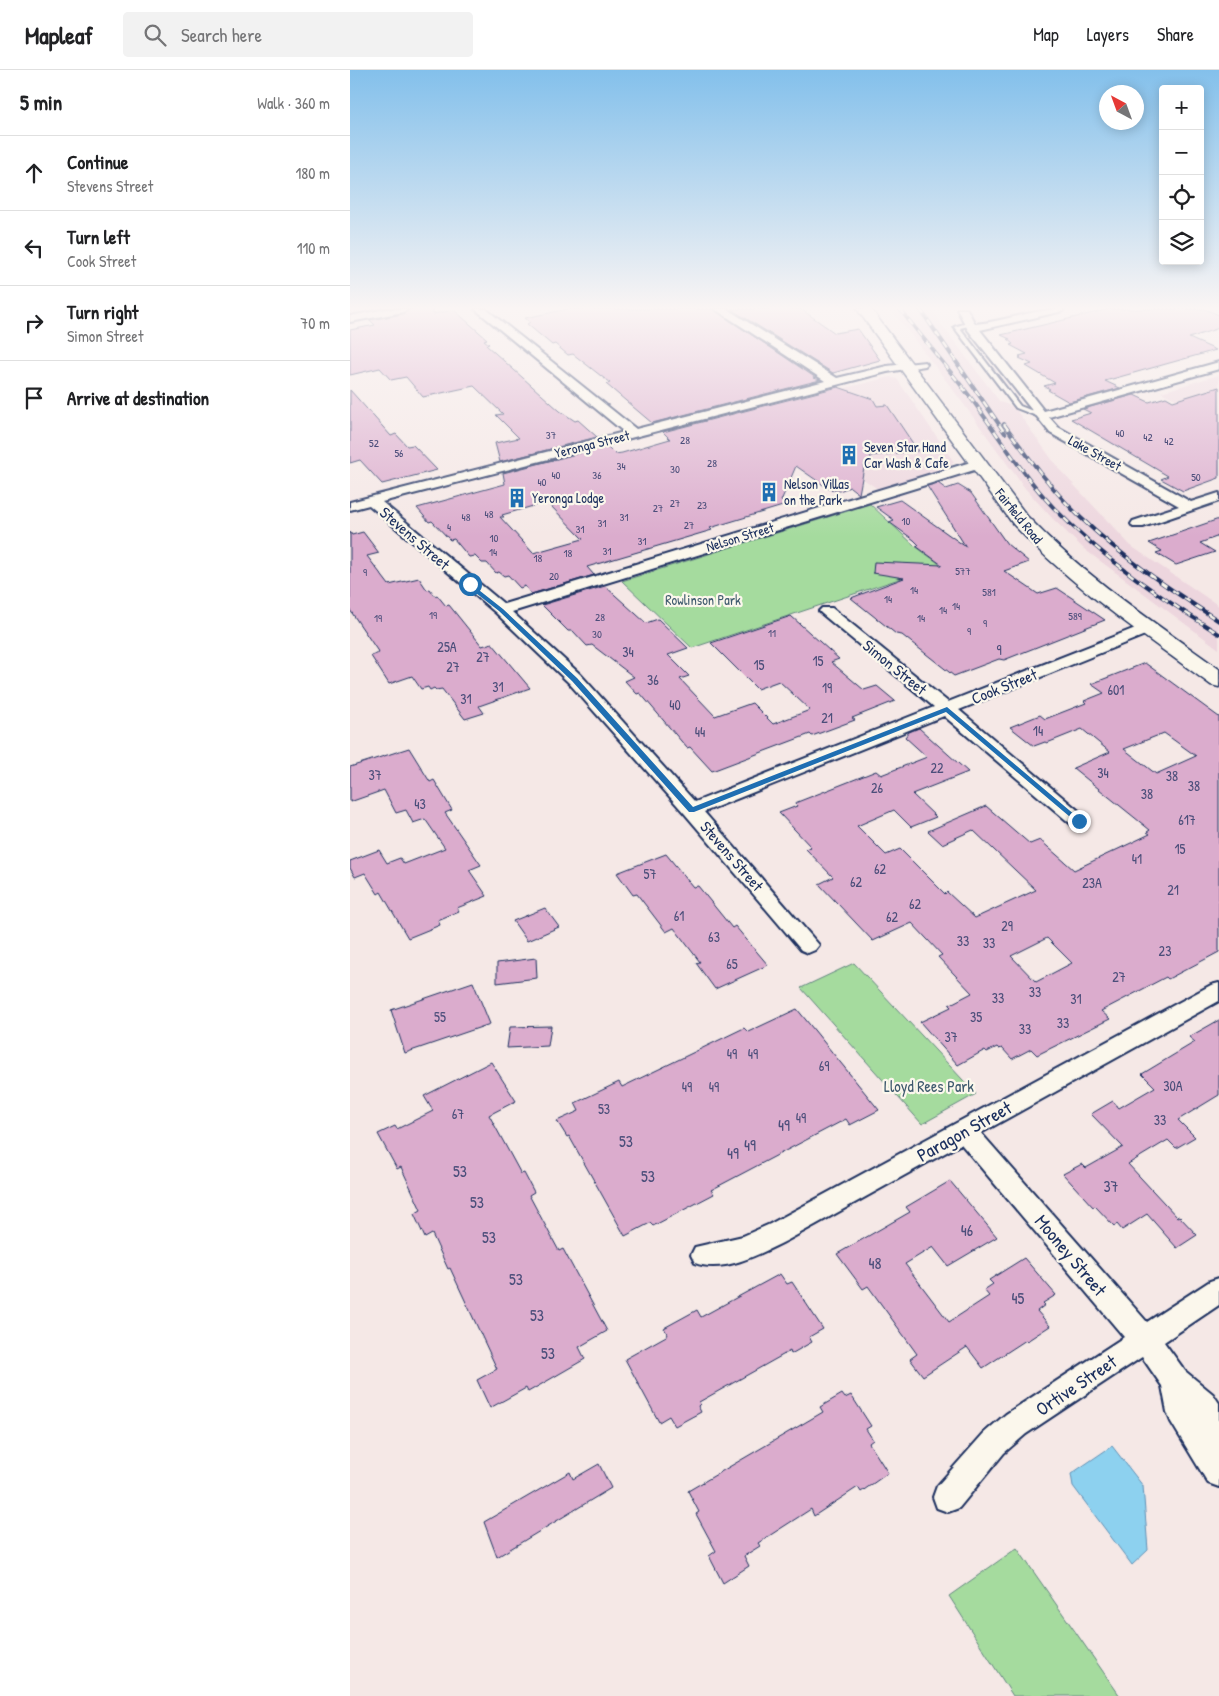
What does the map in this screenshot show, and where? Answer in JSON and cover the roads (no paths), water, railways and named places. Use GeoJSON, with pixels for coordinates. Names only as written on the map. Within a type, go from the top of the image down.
{"type":"FeatureCollection","features":[{"type":"Feature","properties":{"kind":"main road","name":"Fairfield Road"},"geometry":{"type":"LineString","coordinates":[[926,385],[979,464],[1020,520],[1043,547],[1219,680]]}},
{"type":"Feature","properties":{"kind":"main road","name":"Fairfield Road"},"geometry":{"type":"LineString","coordinates":[[929,385],[1047,529],[1092,569],[1219,662]]}},
{"type":"Feature","properties":{"kind":"street"},"geometry":{"type":"LineString","coordinates":[[574,385],[633,433]]}},
{"type":"Feature","properties":{"kind":"street","name":"Yeronga Street"},"geometry":{"type":"LineString","coordinates":[[351,504],[372,501],[824,385]]}},
{"type":"Feature","properties":{"kind":"street","name":"Lake Street"},"geometry":{"type":"LineString","coordinates":[[1017,385],[1054,430],[1191,507]]}},
{"type":"Feature","properties":{"kind":"street"},"geometry":{"type":"LineString","coordinates":[[1041,416],[1148,385]]}},
{"type":"Feature","properties":{"kind":"street","name":"Nelson Street"},"geometry":{"type":"LineString","coordinates":[[501,610],[979,464]]}},
{"type":"Feature","properties":{"kind":"street"},"geometry":{"type":"LineString","coordinates":[[1138,524],[1219,498]]}},
{"type":"Feature","properties":{"kind":"street","name":"Stevens Street"},"geometry":{"type":"LineString","coordinates":[[372,501],[501,610],[574,680],[692,810],[808,945]]}},
{"type":"Feature","properties":{"kind":"street","name":"Simon Street"},"geometry":{"type":"LineString","coordinates":[[826,611],[947,709],[1079,821]]}},
{"type":"Feature","properties":{"kind":"street","name":"Cook Street"},"geometry":{"type":"LineString","coordinates":[[692,810],[1149,628]]}},
{"type":"Feature","properties":{"kind":"street","name":"Paragon Street"},"geometry":{"type":"LineString","coordinates":[[704,1256],[730,1253],[758,1242],[1219,991]]}},
{"type":"Feature","properties":{"kind":"street","name":"Mooney Street"},"geometry":{"type":"LineString","coordinates":[[965,1131],[1156,1353],[1175,1381],[1203,1404],[1219,1429]]}},
{"type":"Feature","properties":{"kind":"street","name":"Ortive Street"},"geometry":{"type":"LineString","coordinates":[[948,1497],[994,1443],[1016,1424],[1219,1290]]}},
{"type":"Feature","properties":{"kind":"street","name":"Mooney Street"},"geometry":{"type":"LineString","coordinates":[[1175,1381],[1181,1412],[1219,1472]]}},
{"type":"Feature","properties":{"kind":"water"},"geometry":{"type":"Polygon","coordinates":[[[1112,1446],[1143,1486],[1148,1550],[1132,1565],[1073,1486],[1071,1474],[1112,1446]]]}},
{"type":"Feature","properties":{"kind":"railway"},"geometry":{"type":"LineString","coordinates":[[961,385],[1021,468],[1053,507],[1072,526],[1132,576],[1219,634]]}},
{"type":"Feature","properties":{"kind":"railway"},"geometry":{"type":"LineString","coordinates":[[972,385],[1005,433]]}},
{"type":"Feature","properties":{"kind":"railway"},"geometry":{"type":"LineString","coordinates":[[1004,424],[1050,485],[1097,533],[1130,560],[1219,621]]}},
{"type":"Feature","properties":{"kind":"place","name":"Seven Star Hand Car Wash & Cafe"},"geometry":{"type":"Point","coordinates":[849,455]}},
{"type":"Feature","properties":{"kind":"place","name":"Nelson Villas on the Park"},"geometry":{"type":"Point","coordinates":[769,492]}},
{"type":"Feature","properties":{"kind":"place","name":"Yeronga Lodge"},"geometry":{"type":"Point","coordinates":[517,498]}},
{"type":"Feature","properties":{"kind":"park label","name":"Rowlinson Park"},"geometry":{"type":"Point","coordinates":[703,600]}},
{"type":"Feature","properties":{"kind":"park label","name":"Lloyd Rees Park"},"geometry":{"type":"Point","coordinates":[929,1086]}}]}
